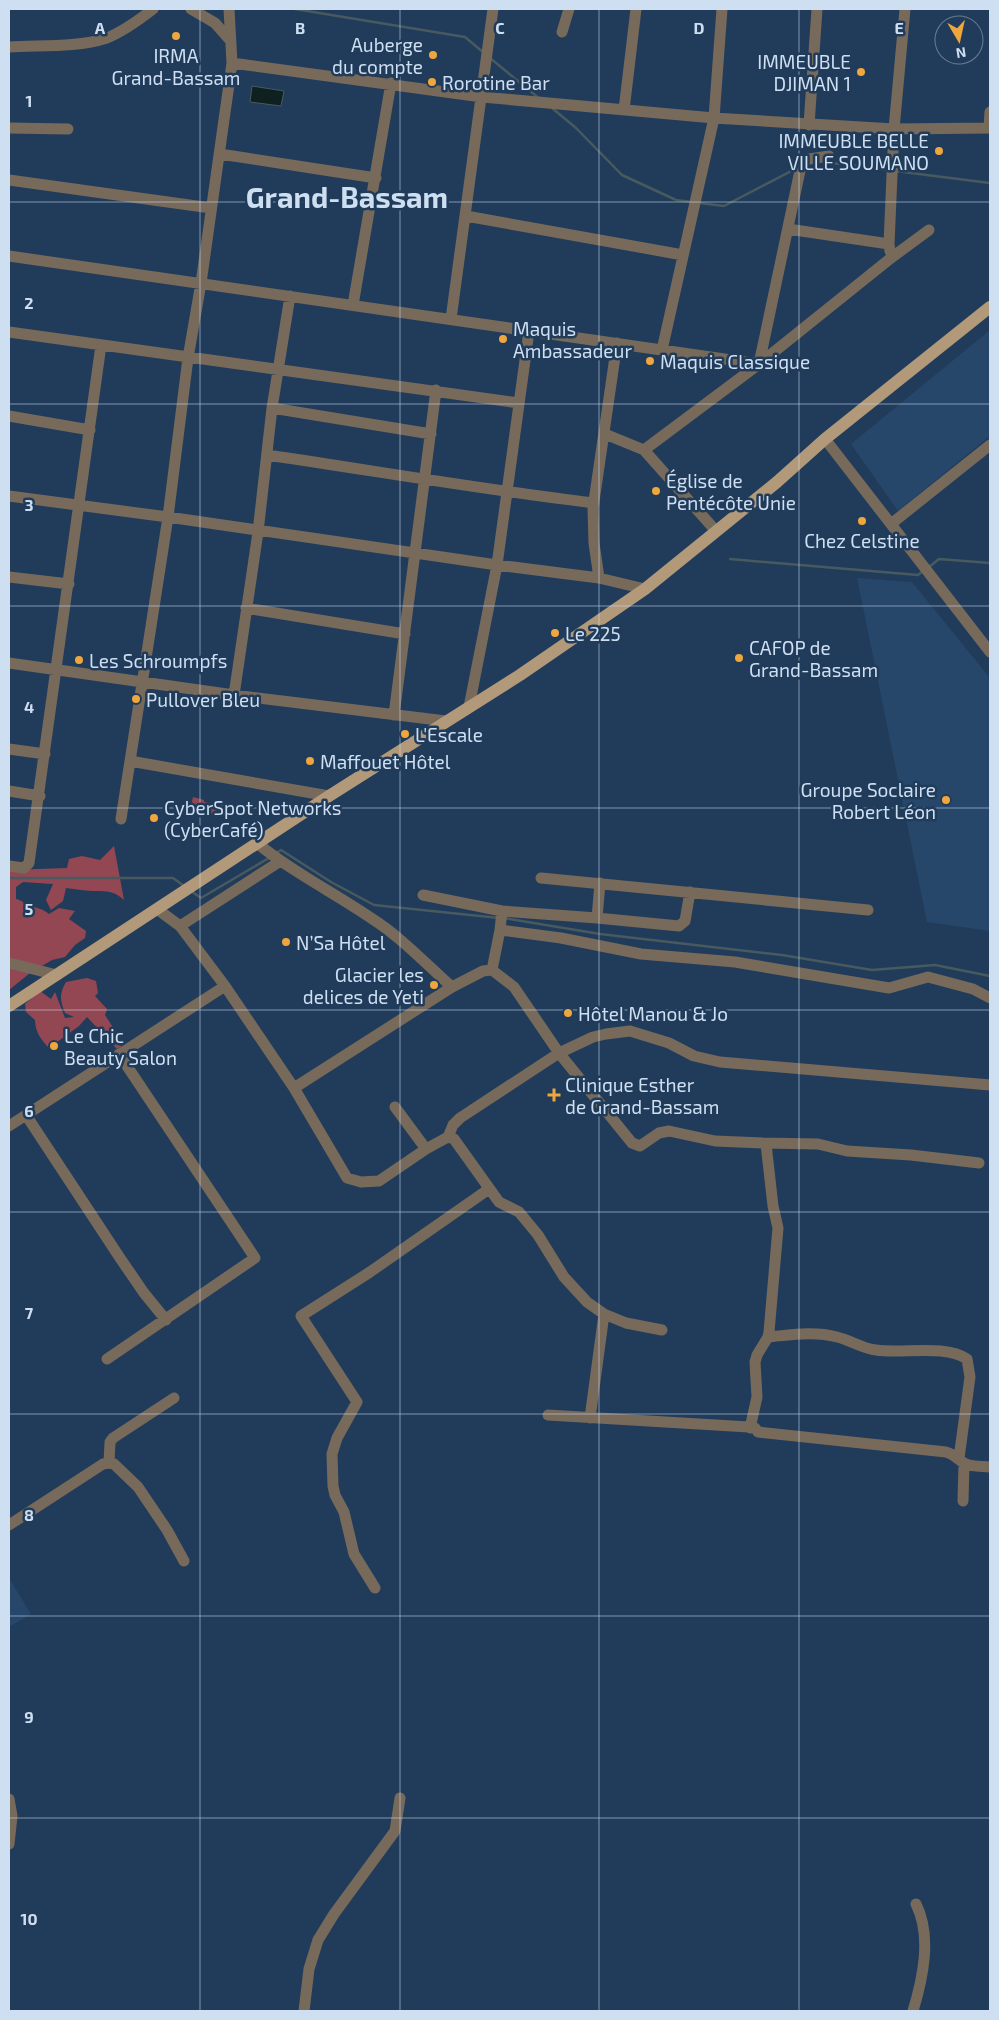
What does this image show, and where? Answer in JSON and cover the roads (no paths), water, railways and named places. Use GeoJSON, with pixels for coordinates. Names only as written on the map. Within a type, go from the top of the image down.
{"type":"FeatureCollection","features":[{"type":"Feature","properties":{"kind":"main road"},"geometry":{"type":"LineString","coordinates":[[9,1006],[256,843],[535,665],[645,589],[777,482],[826,439],[990,307]]}},
{"type":"Feature","properties":{"kind":"street"},"geometry":{"type":"LineString","coordinates":[[9,47],[78,44],[106,38],[132,25],[154,9]]}},
{"type":"Feature","properties":{"kind":"street"},"geometry":{"type":"LineString","coordinates":[[191,9],[215,23],[230,40]]}},
{"type":"Feature","properties":{"kind":"street"},"geometry":{"type":"LineString","coordinates":[[121,819],[168,517],[188,358],[220,154],[232,63],[228,9]]}},
{"type":"Feature","properties":{"kind":"street"},"geometry":{"type":"LineString","coordinates":[[451,319],[493,9]]}},
{"type":"Feature","properties":{"kind":"street"},"geometry":{"type":"LineString","coordinates":[[562,32],[569,9]]}},
{"type":"Feature","properties":{"kind":"street"},"geometry":{"type":"LineString","coordinates":[[624,110],[636,9]]}},
{"type":"Feature","properties":{"kind":"street"},"geometry":{"type":"LineString","coordinates":[[662,350],[714,118],[722,9]]}},
{"type":"Feature","properties":{"kind":"street"},"geometry":{"type":"LineString","coordinates":[[809,125],[817,9]]}},
{"type":"Feature","properties":{"kind":"street"},"geometry":{"type":"LineString","coordinates":[[892,258],[889,244],[894,129],[905,9]]}},
{"type":"Feature","properties":{"kind":"street"},"geometry":{"type":"LineString","coordinates":[[232,63],[482,97],[809,125],[894,129],[990,128],[990,112]]}},
{"type":"Feature","properties":{"kind":"street"},"geometry":{"type":"LineString","coordinates":[[353,305],[391,84]]}},
{"type":"Feature","properties":{"kind":"street"},"geometry":{"type":"LineString","coordinates":[[9,128],[68,129]]}},
{"type":"Feature","properties":{"kind":"street"},"geometry":{"type":"LineString","coordinates":[[220,154],[376,178]]}},
{"type":"Feature","properties":{"kind":"street"},"geometry":{"type":"LineString","coordinates":[[759,364],[804,160],[829,156]]}},
{"type":"Feature","properties":{"kind":"street"},"geometry":{"type":"LineString","coordinates":[[9,180],[211,208]]}},
{"type":"Feature","properties":{"kind":"street"},"geometry":{"type":"LineString","coordinates":[[466,216],[683,255]]}},
{"type":"Feature","properties":{"kind":"street"},"geometry":{"type":"LineString","coordinates":[[788,229],[889,244]]}},
{"type":"Feature","properties":{"kind":"street"},"geometry":{"type":"LineString","coordinates":[[644,450],[759,364],[929,230]]}},
{"type":"Feature","properties":{"kind":"street"},"geometry":{"type":"LineString","coordinates":[[9,256],[759,364]]}},
{"type":"Feature","properties":{"kind":"street"},"geometry":{"type":"LineString","coordinates":[[234,694],[258,532],[272,408],[290,296]]}},
{"type":"Feature","properties":{"kind":"street"},"geometry":{"type":"LineString","coordinates":[[469,707],[497,565],[529,331]]}},
{"type":"Feature","properties":{"kind":"street"},"geometry":{"type":"LineString","coordinates":[[9,332],[519,403]]}},
{"type":"Feature","properties":{"kind":"street"},"geometry":{"type":"LineString","coordinates":[[599,578],[594,543],[594,503],[617,344]]}},
{"type":"Feature","properties":{"kind":"street"},"geometry":{"type":"LineString","coordinates":[[9,866],[24,868],[30,863],[101,345]]}},
{"type":"Feature","properties":{"kind":"street"},"geometry":{"type":"LineString","coordinates":[[394,715],[436,390]]}},
{"type":"Feature","properties":{"kind":"street"},"geometry":{"type":"LineString","coordinates":[[272,408],[431,434]]}},
{"type":"Feature","properties":{"kind":"street"},"geometry":{"type":"LineString","coordinates":[[9,416],[90,430]]}},
{"type":"Feature","properties":{"kind":"street"},"geometry":{"type":"LineString","coordinates":[[605,434],[644,450],[716,531]]}},
{"type":"Feature","properties":{"kind":"street"},"geometry":{"type":"LineString","coordinates":[[826,439],[990,652]]}},
{"type":"Feature","properties":{"kind":"street"},"geometry":{"type":"LineString","coordinates":[[890,524],[990,447]]}},
{"type":"Feature","properties":{"kind":"street"},"geometry":{"type":"LineString","coordinates":[[267,455],[507,492],[594,503]]}},
{"type":"Feature","properties":{"kind":"street"},"geometry":{"type":"LineString","coordinates":[[9,496],[599,578],[645,589]]}},
{"type":"Feature","properties":{"kind":"street"},"geometry":{"type":"LineString","coordinates":[[9,577],[68,584]]}},
{"type":"Feature","properties":{"kind":"street"},"geometry":{"type":"LineString","coordinates":[[246,608],[405,634]]}},
{"type":"Feature","properties":{"kind":"street"},"geometry":{"type":"LineString","coordinates":[[9,663],[446,721]]}},
{"type":"Feature","properties":{"kind":"street"},"geometry":{"type":"LineString","coordinates":[[9,749],[45,754]]}},
{"type":"Feature","properties":{"kind":"street"},"geometry":{"type":"LineString","coordinates":[[130,761],[330,796]]}},
{"type":"Feature","properties":{"kind":"street"},"geometry":{"type":"LineString","coordinates":[[9,791],[40,796]]}},
{"type":"Feature","properties":{"kind":"street"},"geometry":{"type":"LineString","coordinates":[[256,843],[279,862],[372,918],[399,939],[452,988]]}},
{"type":"Feature","properties":{"kind":"street"},"geometry":{"type":"LineString","coordinates":[[180,926],[279,862]]}},
{"type":"Feature","properties":{"kind":"street"},"geometry":{"type":"LineString","coordinates":[[541,878],[868,910]]}},
{"type":"Feature","properties":{"kind":"street"},"geometry":{"type":"LineString","coordinates":[[597,918],[600,883]]}},
{"type":"Feature","properties":{"kind":"street"},"geometry":{"type":"LineString","coordinates":[[423,895],[502,911],[679,926],[685,921],[690,892]]}},
{"type":"Feature","properties":{"kind":"street"},"geometry":{"type":"LineString","coordinates":[[157,910],[180,926],[225,986],[294,1088],[347,1178],[351,1180],[361,1182],[379,1181],[426,1149],[448,1137],[453,1125],[460,1118],[559,1053],[593,1037],[616,1032],[630,1031],[670,1043],[694,1056],[720,1062],[990,1085]]}},
{"type":"Feature","properties":{"kind":"street"},"geometry":{"type":"LineString","coordinates":[[492,970],[502,911]]}},
{"type":"Feature","properties":{"kind":"street"},"geometry":{"type":"LineString","coordinates":[[500,930],[562,938],[641,954],[735,962],[889,988],[928,977],[973,989],[990,998]]}},
{"type":"Feature","properties":{"kind":"street"},"geometry":{"type":"LineString","coordinates":[[9,963],[57,975]]}},
{"type":"Feature","properties":{"kind":"street"},"geometry":{"type":"LineString","coordinates":[[294,1088],[452,988],[483,971],[492,970],[514,987],[559,1053],[632,1143],[640,1146],[659,1133],[669,1131],[715,1140],[766,1144],[818,1144],[847,1151],[912,1155],[979,1163]]}},
{"type":"Feature","properties":{"kind":"street"},"geometry":{"type":"LineString","coordinates":[[9,1126],[225,986]]}},
{"type":"Feature","properties":{"kind":"street"},"geometry":{"type":"LineString","coordinates":[[107,1360],[255,1258],[119,1054]]}},
{"type":"Feature","properties":{"kind":"street"},"geometry":{"type":"LineString","coordinates":[[395,1107],[426,1149]]}},
{"type":"Feature","properties":{"kind":"street"},"geometry":{"type":"LineString","coordinates":[[26,1115],[120,1258],[144,1293],[166,1320]]}},
{"type":"Feature","properties":{"kind":"street"},"geometry":{"type":"LineString","coordinates":[[448,1137],[454,1139],[499,1202],[519,1212],[538,1235],[564,1277],[587,1302],[604,1314],[626,1323],[662,1330]]}},
{"type":"Feature","properties":{"kind":"street"},"geometry":{"type":"LineString","coordinates":[[750,1428],[758,1397],[755,1362],[768,1337],[778,1228],[773,1206],[766,1144]]}},
{"type":"Feature","properties":{"kind":"street"},"geometry":{"type":"LineString","coordinates":[[375,1588],[354,1554],[344,1512],[335,1495],[333,1486],[332,1454],[337,1438],[357,1402],[301,1316],[370,1272],[489,1189]]}},
{"type":"Feature","properties":{"kind":"street"},"geometry":{"type":"LineString","coordinates":[[590,1418],[604,1314]]}},
{"type":"Feature","properties":{"kind":"street"},"geometry":{"type":"LineString","coordinates":[[768,1337],[807,1334],[836,1337],[875,1350],[945,1352],[960,1355],[967,1359],[970,1377],[962,1461],[963,1501]]}},
{"type":"Feature","properties":{"kind":"street"},"geometry":{"type":"LineString","coordinates":[[109,1462],[110,1442],[113,1438],[174,1398]]}},
{"type":"Feature","properties":{"kind":"street"},"geometry":{"type":"LineString","coordinates":[[548,1415],[755,1428],[758,1432],[946,1452],[956,1454],[969,1465],[990,1467]]}},
{"type":"Feature","properties":{"kind":"street"},"geometry":{"type":"LineString","coordinates":[[9,1525],[103,1464],[109,1462],[114,1464],[138,1487],[167,1530],[184,1561]]}},
{"type":"Feature","properties":{"kind":"street"},"geometry":{"type":"LineString","coordinates":[[304,2011],[309,1969],[318,1940],[334,1914],[395,1831],[400,1798]]}},
{"type":"Feature","properties":{"kind":"street"},"geometry":{"type":"LineString","coordinates":[[9,1799],[12,1816],[9,1844]]}},
{"type":"Feature","properties":{"kind":"street"},"geometry":{"type":"LineString","coordinates":[[913,2011],[921,1982],[924,1959],[923,1922],[916,1904]]}},
{"type":"Feature","properties":{"kind":"waterway"},"geometry":{"type":"LineString","coordinates":[[295,9],[465,37],[484,53]]}},
{"type":"Feature","properties":{"kind":"waterway"},"geometry":{"type":"LineString","coordinates":[[490,58],[540,99]]}},
{"type":"Feature","properties":{"kind":"waterway"},"geometry":{"type":"LineString","coordinates":[[552,108],[576,128],[622,175],[676,200],[692,202]]}},
{"type":"Feature","properties":{"kind":"waterway"},"geometry":{"type":"LineString","coordinates":[[823,162],[890,170]]}},
{"type":"Feature","properties":{"kind":"waterway"},"geometry":{"type":"LineString","coordinates":[[700,203],[724,206],[797,168]]}},
{"type":"Feature","properties":{"kind":"waterway"},"geometry":{"type":"LineString","coordinates":[[895,171],[990,183]]}},
{"type":"Feature","properties":{"kind":"waterway"},"geometry":{"type":"LineString","coordinates":[[730,559],[918,575],[923,571]]}},
{"type":"Feature","properties":{"kind":"waterway"},"geometry":{"type":"LineString","coordinates":[[929,567],[939,559],[990,563]]}},
{"type":"Feature","properties":{"kind":"waterway"},"geometry":{"type":"LineString","coordinates":[[276,853],[281,850],[331,882],[374,905],[499,918]]}},
{"type":"Feature","properties":{"kind":"waterway"},"geometry":{"type":"LineString","coordinates":[[191,891],[201,898],[269,858]]}},
{"type":"Feature","properties":{"kind":"waterway"},"geometry":{"type":"LineString","coordinates":[[9,878],[173,878],[184,886]]}},
{"type":"Feature","properties":{"kind":"waterway"},"geometry":{"type":"LineString","coordinates":[[504,918],[600,934],[782,955],[872,970],[935,965],[990,976]]}},
{"type":"Feature","properties":{"kind":"place","name":"IRMA Grand-Bassam"},"geometry":{"type":"Point","coordinates":[176,36]}},
{"type":"Feature","properties":{"kind":"place","name":"Auberge du compte"},"geometry":{"type":"Point","coordinates":[433,55]}},
{"type":"Feature","properties":{"kind":"place","name":"IMMEUBLE DJIMAN 1"},"geometry":{"type":"Point","coordinates":[861,72]}},
{"type":"Feature","properties":{"kind":"place","name":"Rorotine Bar"},"geometry":{"type":"Point","coordinates":[432,82]}},
{"type":"Feature","properties":{"kind":"place","name":"IMMEUBLE BELLE VILLE SOUMANO"},"geometry":{"type":"Point","coordinates":[939,151]}},
{"type":"Feature","properties":{"kind":"place","name":"Maquis Ambassadeur"},"geometry":{"type":"Point","coordinates":[503,339]}},
{"type":"Feature","properties":{"kind":"place","name":"Maquis Classique"},"geometry":{"type":"Point","coordinates":[650,361]}},
{"type":"Feature","properties":{"kind":"place","name":"Église de Pentécôte Unie"},"geometry":{"type":"Point","coordinates":[656,491]}},
{"type":"Feature","properties":{"kind":"place","name":"Chez Celstine"},"geometry":{"type":"Point","coordinates":[862,521]}},
{"type":"Feature","properties":{"kind":"place","name":"Le 225"},"geometry":{"type":"Point","coordinates":[555,633]}},
{"type":"Feature","properties":{"kind":"place","name":"CAFOP de Grand-Bassam"},"geometry":{"type":"Point","coordinates":[739,658]}},
{"type":"Feature","properties":{"kind":"place","name":"Les Schroumpfs"},"geometry":{"type":"Point","coordinates":[79,660]}},
{"type":"Feature","properties":{"kind":"place","name":"Pullover Bleu"},"geometry":{"type":"Point","coordinates":[136,699]}},
{"type":"Feature","properties":{"kind":"place","name":"L'Escale"},"geometry":{"type":"Point","coordinates":[405,734]}},
{"type":"Feature","properties":{"kind":"place","name":"Maffouet Hôtel"},"geometry":{"type":"Point","coordinates":[310,761]}},
{"type":"Feature","properties":{"kind":"place","name":"Groupe Soclaire Robert Léon"},"geometry":{"type":"Point","coordinates":[946,800]}},
{"type":"Feature","properties":{"kind":"place","name":"CyberSpot Networks (CyberCafé)"},"geometry":{"type":"Point","coordinates":[154,818]}},
{"type":"Feature","properties":{"kind":"place","name":"N’Sa Hôtel"},"geometry":{"type":"Point","coordinates":[286,942]}},
{"type":"Feature","properties":{"kind":"place","name":"Glacier les delices de Yeti"},"geometry":{"type":"Point","coordinates":[434,985]}},
{"type":"Feature","properties":{"kind":"place","name":"Hôtel Manou & Jo"},"geometry":{"type":"Point","coordinates":[568,1013]}},
{"type":"Feature","properties":{"kind":"place","name":"Le Chic Beauty Salon"},"geometry":{"type":"Point","coordinates":[54,1046]}},
{"type":"Feature","properties":{"kind":"place","name":"Clinique Esther de Grand-Bassam"},"geometry":{"type":"Point","coordinates":[554,1095]}},
{"type":"Feature","properties":{"kind":"district","name":"Grand-Bassam"},"geometry":{"type":"Point","coordinates":[347,196]}}]}
